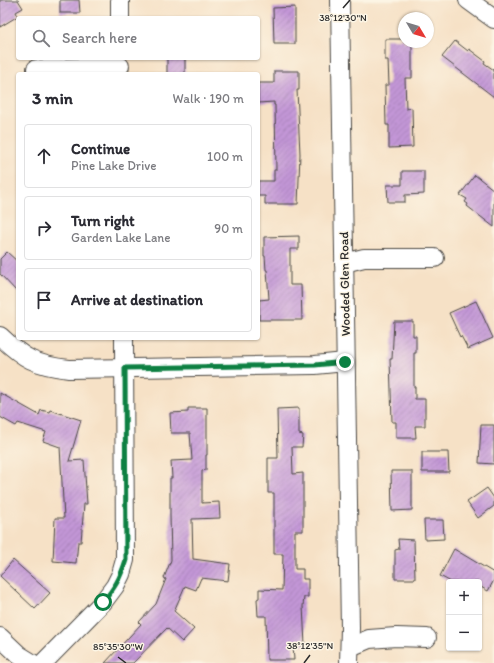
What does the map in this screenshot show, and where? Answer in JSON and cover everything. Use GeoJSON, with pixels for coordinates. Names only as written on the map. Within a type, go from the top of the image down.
{"type":"FeatureCollection","features":[{"type":"Feature","properties":{"kind":"street"},"geometry":{"type":"LineString","coordinates":[[120,0],[120,16]]}},
{"type":"Feature","properties":{"kind":"street","name":"Wooded Glen Road"},"geometry":{"type":"LineString","coordinates":[[340,0],[350,655]]}},
{"type":"Feature","properties":{"kind":"street"},"geometry":{"type":"LineString","coordinates":[[468,0],[494,19]]}},
{"type":"Feature","properties":{"kind":"street"},"geometry":{"type":"LineString","coordinates":[[36,69],[120,66]]}},
{"type":"Feature","properties":{"kind":"street"},"geometry":{"type":"LineString","coordinates":[[344,262],[364,258],[435,258]]}},
{"type":"Feature","properties":{"kind":"street"},"geometry":{"type":"LineString","coordinates":[[0,336],[22,355],[34,362],[47,366],[68,369],[315,365],[345,362]]}},
{"type":"Feature","properties":{"kind":"street"},"geometry":{"type":"LineString","coordinates":[[43,663],[103,602],[122,574],[126,560],[124,340]]}},
{"type":"Feature","properties":{"kind":"street"},"geometry":{"type":"LineString","coordinates":[[0,637],[20,655],[32,663]]}},
{"type":"Feature","properties":{"kind":"street"},"geometry":{"type":"LineString","coordinates":[[350,655],[369,639],[396,637],[427,638]]}},
{"type":"Feature","properties":{"kind":"building"},"geometry":{"type":"Polygon","coordinates":[[[0,0],[18,0],[23,8],[16,12],[18,16],[0,27],[0,0]]]}},
{"type":"Feature","properties":{"kind":"building"},"geometry":{"type":"Polygon","coordinates":[[[60,0],[79,0],[80,13],[60,13],[60,0]]]}},
{"type":"Feature","properties":{"kind":"building"},"geometry":{"type":"Polygon","coordinates":[[[295,7],[295,44],[274,44],[273,8],[295,7]]]}},
{"type":"Feature","properties":{"kind":"building"},"geometry":{"type":"Polygon","coordinates":[[[385,39],[398,39],[398,48],[412,48],[412,78],[405,78],[406,109],[412,108],[413,147],[389,148],[389,125],[386,125],[385,85],[389,85],[388,60],[385,60],[385,39]]]}},
{"type":"Feature","properties":{"kind":"building"},"geometry":{"type":"Polygon","coordinates":[[[455,41],[468,51],[469,49],[494,70],[494,97],[442,57],[455,41]]]}},
{"type":"Feature","properties":{"kind":"building"},"geometry":{"type":"Polygon","coordinates":[[[167,60],[185,60],[185,72],[167,72],[167,60]]]}},
{"type":"Feature","properties":{"kind":"building"},"geometry":{"type":"Polygon","coordinates":[[[274,71],[299,71],[299,90],[297,90],[300,154],[298,204],[265,204],[265,196],[260,196],[260,181],[274,181],[274,170],[276,170],[275,105],[274,102],[260,103],[260,83],[274,83],[274,71]]]}},
{"type":"Feature","properties":{"kind":"building"},"geometry":{"type":"Polygon","coordinates":[[[402,171],[424,171],[424,194],[405,195],[405,202],[388,202],[387,185],[402,185],[402,171]]]}},
{"type":"Feature","properties":{"kind":"building"},"geometry":{"type":"Polygon","coordinates":[[[475,175],[494,190],[494,227],[467,206],[468,204],[465,202],[467,199],[460,195],[475,175]]]}},
{"type":"Feature","properties":{"kind":"building"},"geometry":{"type":"Polygon","coordinates":[[[299,236],[299,249],[290,249],[290,285],[301,285],[302,320],[260,320],[260,300],[269,299],[267,270],[264,256],[264,237],[299,236]]]}},
{"type":"Feature","properties":{"kind":"building"},"geometry":{"type":"Polygon","coordinates":[[[7,252],[16,260],[16,291],[0,274],[0,259],[7,252]]]}},
{"type":"Feature","properties":{"kind":"building"},"geometry":{"type":"Polygon","coordinates":[[[476,301],[493,338],[468,349],[461,336],[460,337],[449,313],[476,301]]]}},
{"type":"Feature","properties":{"kind":"building"},"geometry":{"type":"Polygon","coordinates":[[[394,321],[413,321],[413,336],[416,336],[416,353],[414,353],[415,399],[425,399],[425,426],[415,426],[416,438],[396,438],[396,422],[392,422],[390,359],[392,359],[394,321]]]}},
{"type":"Feature","properties":{"kind":"building"},"geometry":{"type":"Polygon","coordinates":[[[0,393],[39,415],[41,410],[49,412],[50,410],[81,420],[69,461],[84,460],[87,504],[84,504],[81,542],[78,542],[76,563],[53,561],[55,518],[64,518],[60,447],[43,441],[46,432],[18,423],[16,426],[0,417],[0,393]]]}},
{"type":"Feature","properties":{"kind":"building"},"geometry":{"type":"Polygon","coordinates":[[[188,408],[207,408],[207,455],[206,470],[202,471],[202,503],[219,502],[220,518],[192,519],[193,559],[230,564],[228,581],[201,578],[196,590],[185,586],[174,611],[194,629],[182,642],[167,628],[133,663],[105,663],[141,624],[139,622],[156,604],[166,579],[164,578],[171,560],[171,461],[192,460],[190,433],[171,433],[170,413],[188,412],[188,408]]]}},
{"type":"Feature","properties":{"kind":"building"},"geometry":{"type":"Polygon","coordinates":[[[299,408],[299,434],[303,435],[302,447],[292,447],[293,474],[303,473],[303,531],[295,531],[295,569],[303,569],[303,579],[308,579],[308,597],[304,597],[303,606],[305,645],[293,645],[294,660],[267,660],[266,616],[258,616],[257,599],[259,598],[259,589],[282,590],[283,554],[274,554],[274,493],[268,493],[268,458],[278,458],[277,409],[299,408]]]}},
{"type":"Feature","properties":{"kind":"building"},"geometry":{"type":"Polygon","coordinates":[[[481,425],[494,425],[494,464],[479,463],[481,425]]]}},
{"type":"Feature","properties":{"kind":"building"},"geometry":{"type":"Polygon","coordinates":[[[422,452],[448,452],[449,472],[422,472],[422,452]]]}},
{"type":"Feature","properties":{"kind":"building"},"geometry":{"type":"Polygon","coordinates":[[[391,471],[412,471],[412,510],[392,511],[391,471]]]}},
{"type":"Feature","properties":{"kind":"building"},"geometry":{"type":"Polygon","coordinates":[[[487,488],[494,498],[494,506],[478,518],[467,502],[487,488]]]}},
{"type":"Feature","properties":{"kind":"building"},"geometry":{"type":"Polygon","coordinates":[[[424,520],[443,520],[444,539],[425,540],[424,520]]]}},
{"type":"Feature","properties":{"kind":"building"},"geometry":{"type":"Polygon","coordinates":[[[398,539],[414,540],[415,579],[395,579],[395,550],[399,549],[398,539]]]}},
{"type":"Feature","properties":{"kind":"building"},"geometry":{"type":"Polygon","coordinates":[[[454,549],[494,573],[494,580],[488,591],[482,588],[482,579],[446,579],[440,576],[454,549]]]}},
{"type":"Feature","properties":{"kind":"building"},"geometry":{"type":"Polygon","coordinates":[[[13,560],[50,593],[35,609],[0,576],[13,560]]]}},
{"type":"Feature","properties":{"kind":"route"},"geometry":{"type":"LineString","coordinates":[[103,602],[122,574],[126,560],[125,368],[315,365],[345,362]]}}]}
